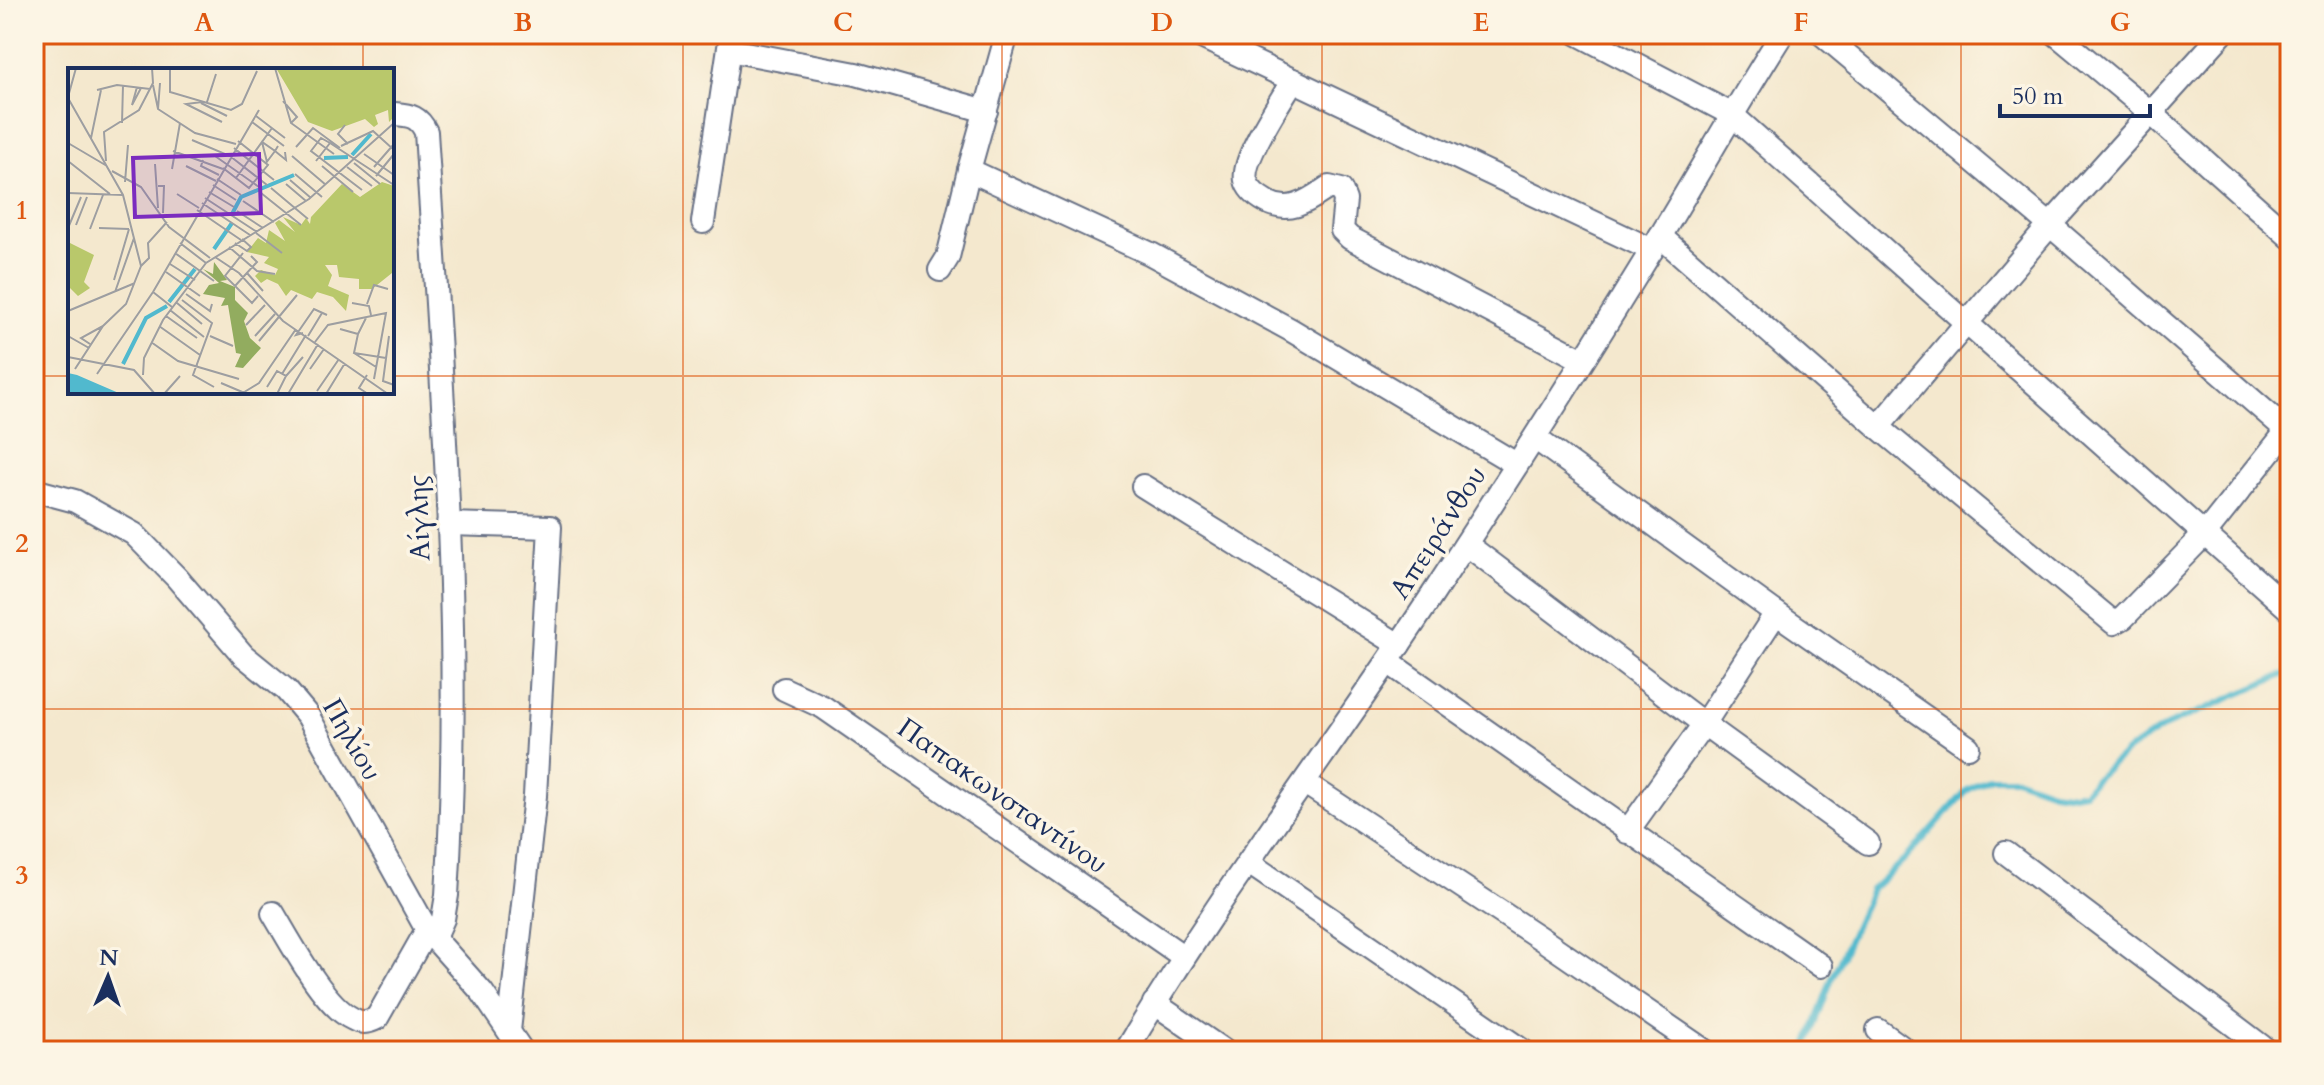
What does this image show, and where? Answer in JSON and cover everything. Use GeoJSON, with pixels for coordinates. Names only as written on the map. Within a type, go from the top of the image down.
{"type":"FeatureCollection","features":[{"type":"Feature","properties":{"kind":"street"},"geometry":{"type":"LineString","coordinates":[[940,270],[948,257],[1007,34]]}},
{"type":"Feature","properties":{"kind":"street"},"geometry":{"type":"LineString","coordinates":[[1195,34],[1656,243],[2114,623],[2123,618],[2205,534],[2289,430],[1822,34]]}},
{"type":"Feature","properties":{"kind":"street"},"geometry":{"type":"LineString","coordinates":[[1578,34],[1731,114],[2290,610]]}},
{"type":"Feature","properties":{"kind":"street","name":"Απειράνθου"},"geometry":{"type":"LineString","coordinates":[[1126,1051],[1184,957],[1394,654],[1535,438],[1782,34]]}},
{"type":"Feature","properties":{"kind":"street"},"geometry":{"type":"LineString","coordinates":[[2056,34],[2151,113],[2290,237]]}},
{"type":"Feature","properties":{"kind":"street"},"geometry":{"type":"LineString","coordinates":[[1878,427],[2050,225],[2222,34]]}},
{"type":"Feature","properties":{"kind":"street"},"geometry":{"type":"LineString","coordinates":[[703,222],[730,42],[986,111]]}},
{"type":"Feature","properties":{"kind":"street"},"geometry":{"type":"LineString","coordinates":[[1293,80],[1248,161],[1245,177],[1249,189],[1268,203],[1288,208],[1302,205],[1329,187],[1341,190],[1345,200],[1342,230],[1350,238],[1583,360]]}},
{"type":"Feature","properties":{"kind":"street","name":"Αίγλης"},"geometry":{"type":"LineString","coordinates":[[273,913],[324,993],[352,1019],[366,1023],[377,1018],[443,919],[447,895],[454,746],[448,524],[426,132],[421,122],[410,115],[395,114]]}},
{"type":"Feature","properties":{"kind":"street"},"geometry":{"type":"LineString","coordinates":[[969,170],[1179,269],[1291,330],[1516,464]]}},
{"type":"Feature","properties":{"kind":"street"},"geometry":{"type":"LineString","coordinates":[[1535,438],[1776,613],[1968,747]]}},
{"type":"Feature","properties":{"kind":"street"},"geometry":{"type":"LineString","coordinates":[[1143,486],[1394,654],[1627,832],[1821,966]]}},
{"type":"Feature","properties":{"kind":"street","name":"Πηλίου"},"geometry":{"type":"LineString","coordinates":[[34,490],[75,501],[134,534],[177,578],[243,655],[286,690],[326,744],[359,811],[430,935],[482,992],[522,1051]]}},
{"type":"Feature","properties":{"kind":"street"},"geometry":{"type":"LineString","coordinates":[[448,524],[550,527],[535,796],[509,1031]]}},
{"type":"Feature","properties":{"kind":"street"},"geometry":{"type":"LineString","coordinates":[[1466,544],[1868,843]]}},
{"type":"Feature","properties":{"kind":"street"},"geometry":{"type":"LineString","coordinates":[[1627,832],[1704,724],[1776,613]]}},
{"type":"Feature","properties":{"kind":"street","name":"Παπακωνσταντίνου"},"geometry":{"type":"LineString","coordinates":[[784,689],[823,707],[1184,957]]}},
{"type":"Feature","properties":{"kind":"street"},"geometry":{"type":"LineString","coordinates":[[1305,783],[1705,1051]]}},
{"type":"Feature","properties":{"kind":"street"},"geometry":{"type":"LineString","coordinates":[[2006,853],[2268,1051]]}},
{"type":"Feature","properties":{"kind":"street"},"geometry":{"type":"LineString","coordinates":[[1249,863],[1523,1051]]}},
{"type":"Feature","properties":{"kind":"street"},"geometry":{"type":"LineString","coordinates":[[1154,1003],[1224,1051]]}},
{"type":"Feature","properties":{"kind":"street"},"geometry":{"type":"LineString","coordinates":[[1878,1030],[1907,1051]]}},
{"type":"Feature","properties":{"kind":"waterway"},"geometry":{"type":"LineString","coordinates":[[1805,1051],[1832,978],[1871,890],[1910,854],[1966,791],[1990,778],[2015,778],[2052,791],[2084,792],[2127,751],[2166,726],[2290,672]]}}]}
